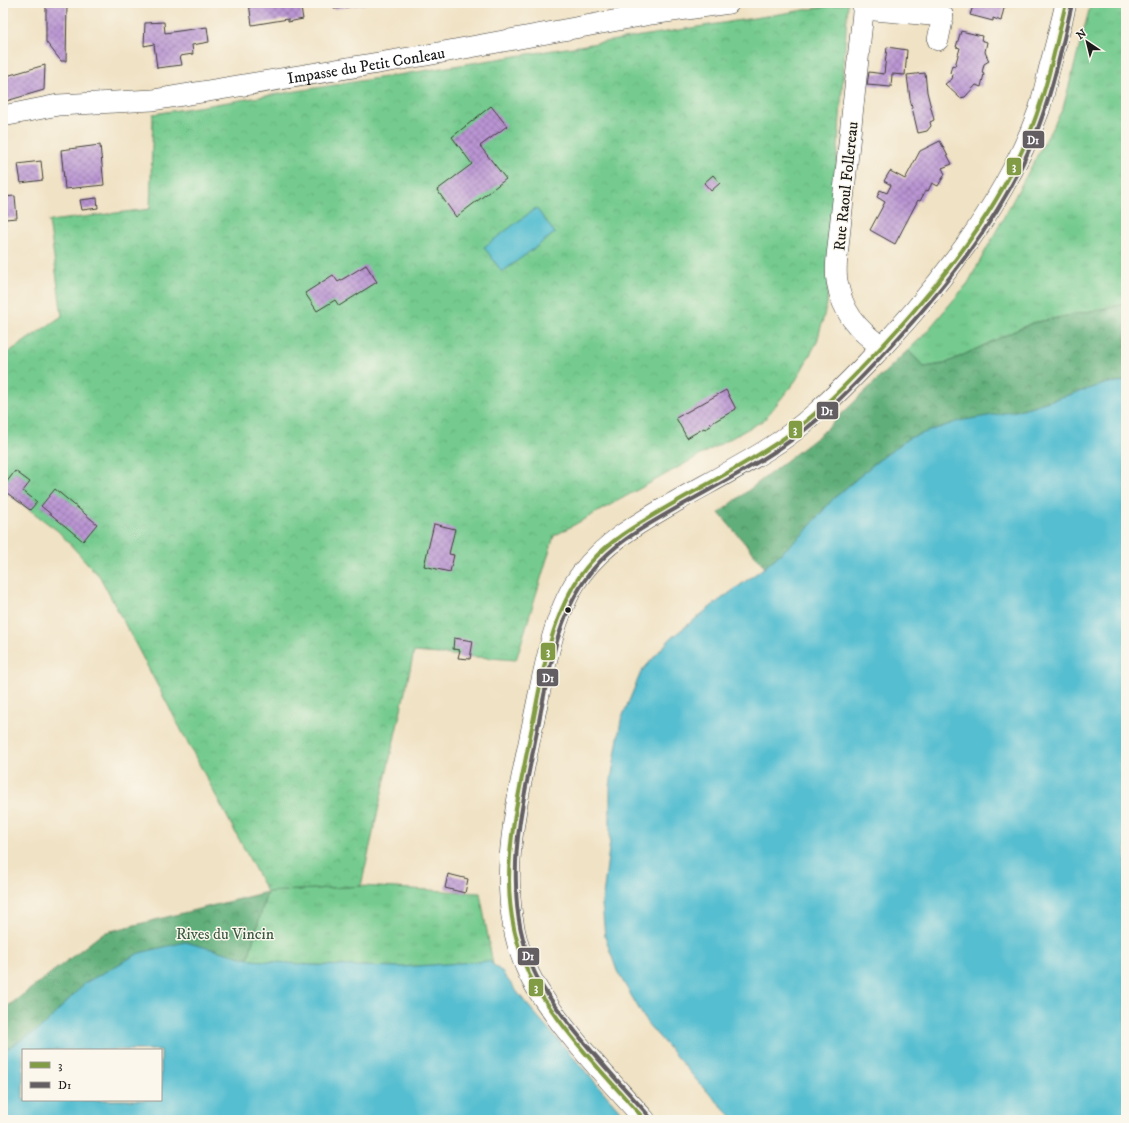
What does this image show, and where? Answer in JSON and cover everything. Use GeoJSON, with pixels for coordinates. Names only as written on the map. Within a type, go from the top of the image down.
{"type":"FeatureCollection","features":[{"type":"Feature","properties":{"kind":"street","name":"Impasse du Petit Conleau"},"geometry":{"type":"LineString","coordinates":[[3,116],[58,105],[153,100],[427,55],[650,9],[729,3]]}},
{"type":"Feature","properties":{"kind":"street"},"geometry":{"type":"LineString","coordinates":[[644,1120],[572,1037],[542,996],[526,968],[517,942],[513,923],[509,884],[513,823],[537,705],[554,635],[563,608],[582,573],[610,544],[648,518],[765,451],[814,416],[882,347],[928,295],[992,206],[1014,167],[1040,108],[1066,3]]}},
{"type":"Feature","properties":{"kind":"street","name":"Rue Raoul Follereau"},"geometry":{"type":"LineString","coordinates":[[882,347],[871,340],[854,323],[843,306],[836,280],[838,246],[864,6],[943,16],[938,40]]}},
{"type":"Feature","properties":{"kind":"green space"},"geometry":{"type":"Polygon","coordinates":[[[848,3],[827,304],[817,342],[796,380],[764,420],[554,536],[516,660],[414,652],[361,886],[267,892],[100,577],[58,531],[3,490],[3,356],[62,316],[49,221],[150,209],[153,114],[848,3]]]}},
{"type":"Feature","properties":{"kind":"green space"},"geometry":{"type":"Polygon","coordinates":[[[1091,3],[1126,3],[1126,304],[1032,323],[944,364],[924,367],[908,350],[922,337],[968,283],[1063,108],[1091,3]]]}},
{"type":"Feature","properties":{"kind":"green space"},"geometry":{"type":"Polygon","coordinates":[[[1126,304],[1126,381],[1108,383],[1016,411],[909,438],[875,463],[832,500],[803,534],[765,567],[719,513],[821,434],[908,350],[924,367],[944,364],[1032,323],[1126,304]]]}},
{"type":"Feature","properties":{"kind":"green space"},"geometry":{"type":"Polygon","coordinates":[[[361,886],[480,893],[494,970],[243,976],[267,892],[361,886]]]}},
{"type":"Feature","properties":{"kind":"green space","name":"Rives du Vincin"},"geometry":{"type":"Polygon","coordinates":[[[267,892],[243,976],[101,981],[3,1063],[3,1010],[103,933],[267,892]]]}},
{"type":"Feature","properties":{"kind":"water"},"geometry":{"type":"Polygon","coordinates":[[[536,208],[555,233],[502,272],[484,247],[536,208]]]}},
{"type":"Feature","properties":{"kind":"water"},"geometry":{"type":"Polygon","coordinates":[[[1126,381],[1126,1120],[735,1120],[700,1084],[647,1023],[617,971],[605,937],[602,904],[610,841],[610,786],[621,720],[641,672],[671,638],[765,567],[803,534],[832,500],[875,463],[909,438],[959,421],[1016,411],[1108,383],[1126,381]]]}},
{"type":"Feature","properties":{"kind":"water"},"geometry":{"type":"Polygon","coordinates":[[[185,942],[253,960],[312,965],[402,967],[489,961],[501,971],[525,1002],[628,1120],[3,1120],[3,1051],[41,1028],[85,983],[139,953],[185,942]]]}},
{"type":"Feature","properties":{"kind":"building"},"geometry":{"type":"Polygon","coordinates":[[[46,3],[67,3],[66,61],[61,61],[46,42],[46,3]]]}},
{"type":"Feature","properties":{"kind":"building"},"geometry":{"type":"Polygon","coordinates":[[[249,3],[300,3],[303,19],[288,22],[288,19],[252,25],[249,3]]]}},
{"type":"Feature","properties":{"kind":"building"},"geometry":{"type":"Polygon","coordinates":[[[333,3],[366,3],[366,4],[334,9],[333,3]]]}},
{"type":"Feature","properties":{"kind":"building"},"geometry":{"type":"Polygon","coordinates":[[[974,3],[1011,3],[1004,8],[1001,21],[993,18],[993,21],[970,15],[974,3]]]}},
{"type":"Feature","properties":{"kind":"building"},"geometry":{"type":"Polygon","coordinates":[[[164,22],[165,33],[207,27],[209,42],[192,45],[193,54],[180,56],[182,65],[157,68],[154,44],[144,46],[145,23],[164,22]]]}},
{"type":"Feature","properties":{"kind":"building"},"geometry":{"type":"Polygon","coordinates":[[[961,31],[982,36],[981,40],[987,42],[985,52],[989,61],[984,64],[982,73],[984,74],[981,87],[976,85],[965,97],[960,98],[945,84],[952,79],[953,74],[950,73],[952,65],[955,66],[960,48],[956,47],[961,31]]]}},
{"type":"Feature","properties":{"kind":"building"},"geometry":{"type":"Polygon","coordinates":[[[887,47],[907,50],[905,75],[892,74],[891,87],[867,85],[869,72],[884,74],[887,47]]]}},
{"type":"Feature","properties":{"kind":"building"},"geometry":{"type":"Polygon","coordinates":[[[45,65],[44,90],[3,102],[3,77],[45,65]]]}},
{"type":"Feature","properties":{"kind":"building"},"geometry":{"type":"Polygon","coordinates":[[[925,73],[927,92],[934,120],[930,122],[931,126],[927,131],[918,133],[910,99],[907,75],[925,73]]]}},
{"type":"Feature","properties":{"kind":"building"},"geometry":{"type":"Polygon","coordinates":[[[491,106],[507,126],[480,146],[506,179],[456,217],[437,190],[472,164],[452,137],[491,106]]]}},
{"type":"Feature","properties":{"kind":"building"},"geometry":{"type":"Polygon","coordinates":[[[940,141],[952,164],[942,168],[945,174],[938,186],[932,183],[920,201],[918,200],[895,244],[870,230],[885,202],[877,197],[880,190],[887,193],[891,185],[884,181],[890,171],[905,179],[920,151],[940,141]]]}},
{"type":"Feature","properties":{"kind":"building"},"geometry":{"type":"Polygon","coordinates":[[[100,145],[104,185],[65,189],[61,150],[100,145]]]}},
{"type":"Feature","properties":{"kind":"building"},"geometry":{"type":"Polygon","coordinates":[[[41,161],[43,180],[21,183],[18,164],[41,161]]]}},
{"type":"Feature","properties":{"kind":"building"},"geometry":{"type":"Polygon","coordinates":[[[713,175],[720,183],[711,191],[704,183],[713,175]]]}},
{"type":"Feature","properties":{"kind":"building"},"geometry":{"type":"Polygon","coordinates":[[[15,196],[17,218],[5,219],[6,227],[3,228],[3,197],[15,196]]]}},
{"type":"Feature","properties":{"kind":"building"},"geometry":{"type":"Polygon","coordinates":[[[97,198],[98,208],[82,210],[80,200],[97,198]]]}},
{"type":"Feature","properties":{"kind":"building"},"geometry":{"type":"Polygon","coordinates":[[[366,265],[377,282],[339,306],[335,300],[317,311],[305,293],[333,275],[338,282],[366,265]]]}},
{"type":"Feature","properties":{"kind":"building"},"geometry":{"type":"Polygon","coordinates":[[[726,390],[736,409],[710,424],[711,426],[705,429],[704,428],[687,438],[676,418],[726,390]]]}},
{"type":"Feature","properties":{"kind":"building"},"geometry":{"type":"Polygon","coordinates":[[[15,471],[30,482],[23,491],[37,502],[30,510],[3,490],[3,487],[15,471]]]}},
{"type":"Feature","properties":{"kind":"building"},"geometry":{"type":"Polygon","coordinates":[[[55,489],[97,524],[83,541],[41,506],[55,489]]]}},
{"type":"Feature","properties":{"kind":"building"},"geometry":{"type":"Polygon","coordinates":[[[434,524],[455,529],[449,554],[454,555],[450,572],[424,566],[434,524]]]}},
{"type":"Feature","properties":{"kind":"building"},"geometry":{"type":"Polygon","coordinates":[[[454,638],[473,641],[470,659],[458,658],[460,650],[453,649],[454,638]]]}},
{"type":"Feature","properties":{"kind":"building"},"geometry":{"type":"Polygon","coordinates":[[[448,874],[468,879],[465,893],[445,888],[448,874]]]}},
{"type":"Feature","properties":{"kind":"transit line","name":"3"},"geometry":{"type":"LineString","coordinates":[[645,1120],[585,1052],[562,1024],[539,992],[524,963],[514,928],[509,892],[513,826],[544,668],[557,622],[566,600],[577,580],[598,555],[622,535],[648,518],[777,443],[803,424],[840,391],[863,367],[939,281],[959,255],[996,200],[1012,172],[1026,142],[1039,109],[1054,56],[1066,3]]}},
{"type":"Feature","properties":{"kind":"transit line","name":"D1"},"geometry":{"type":"LineString","coordinates":[[649,1116],[584,1043],[548,995],[537,977],[530,960],[523,939],[519,917],[516,895],[516,866],[521,812],[554,650],[570,605],[581,585],[595,567],[602,559],[626,539],[676,508],[751,467],[806,429],[831,408],[866,373],[922,311],[984,231],[1018,173],[1032,143],[1045,109],[1060,57],[1072,4]]}}]}
